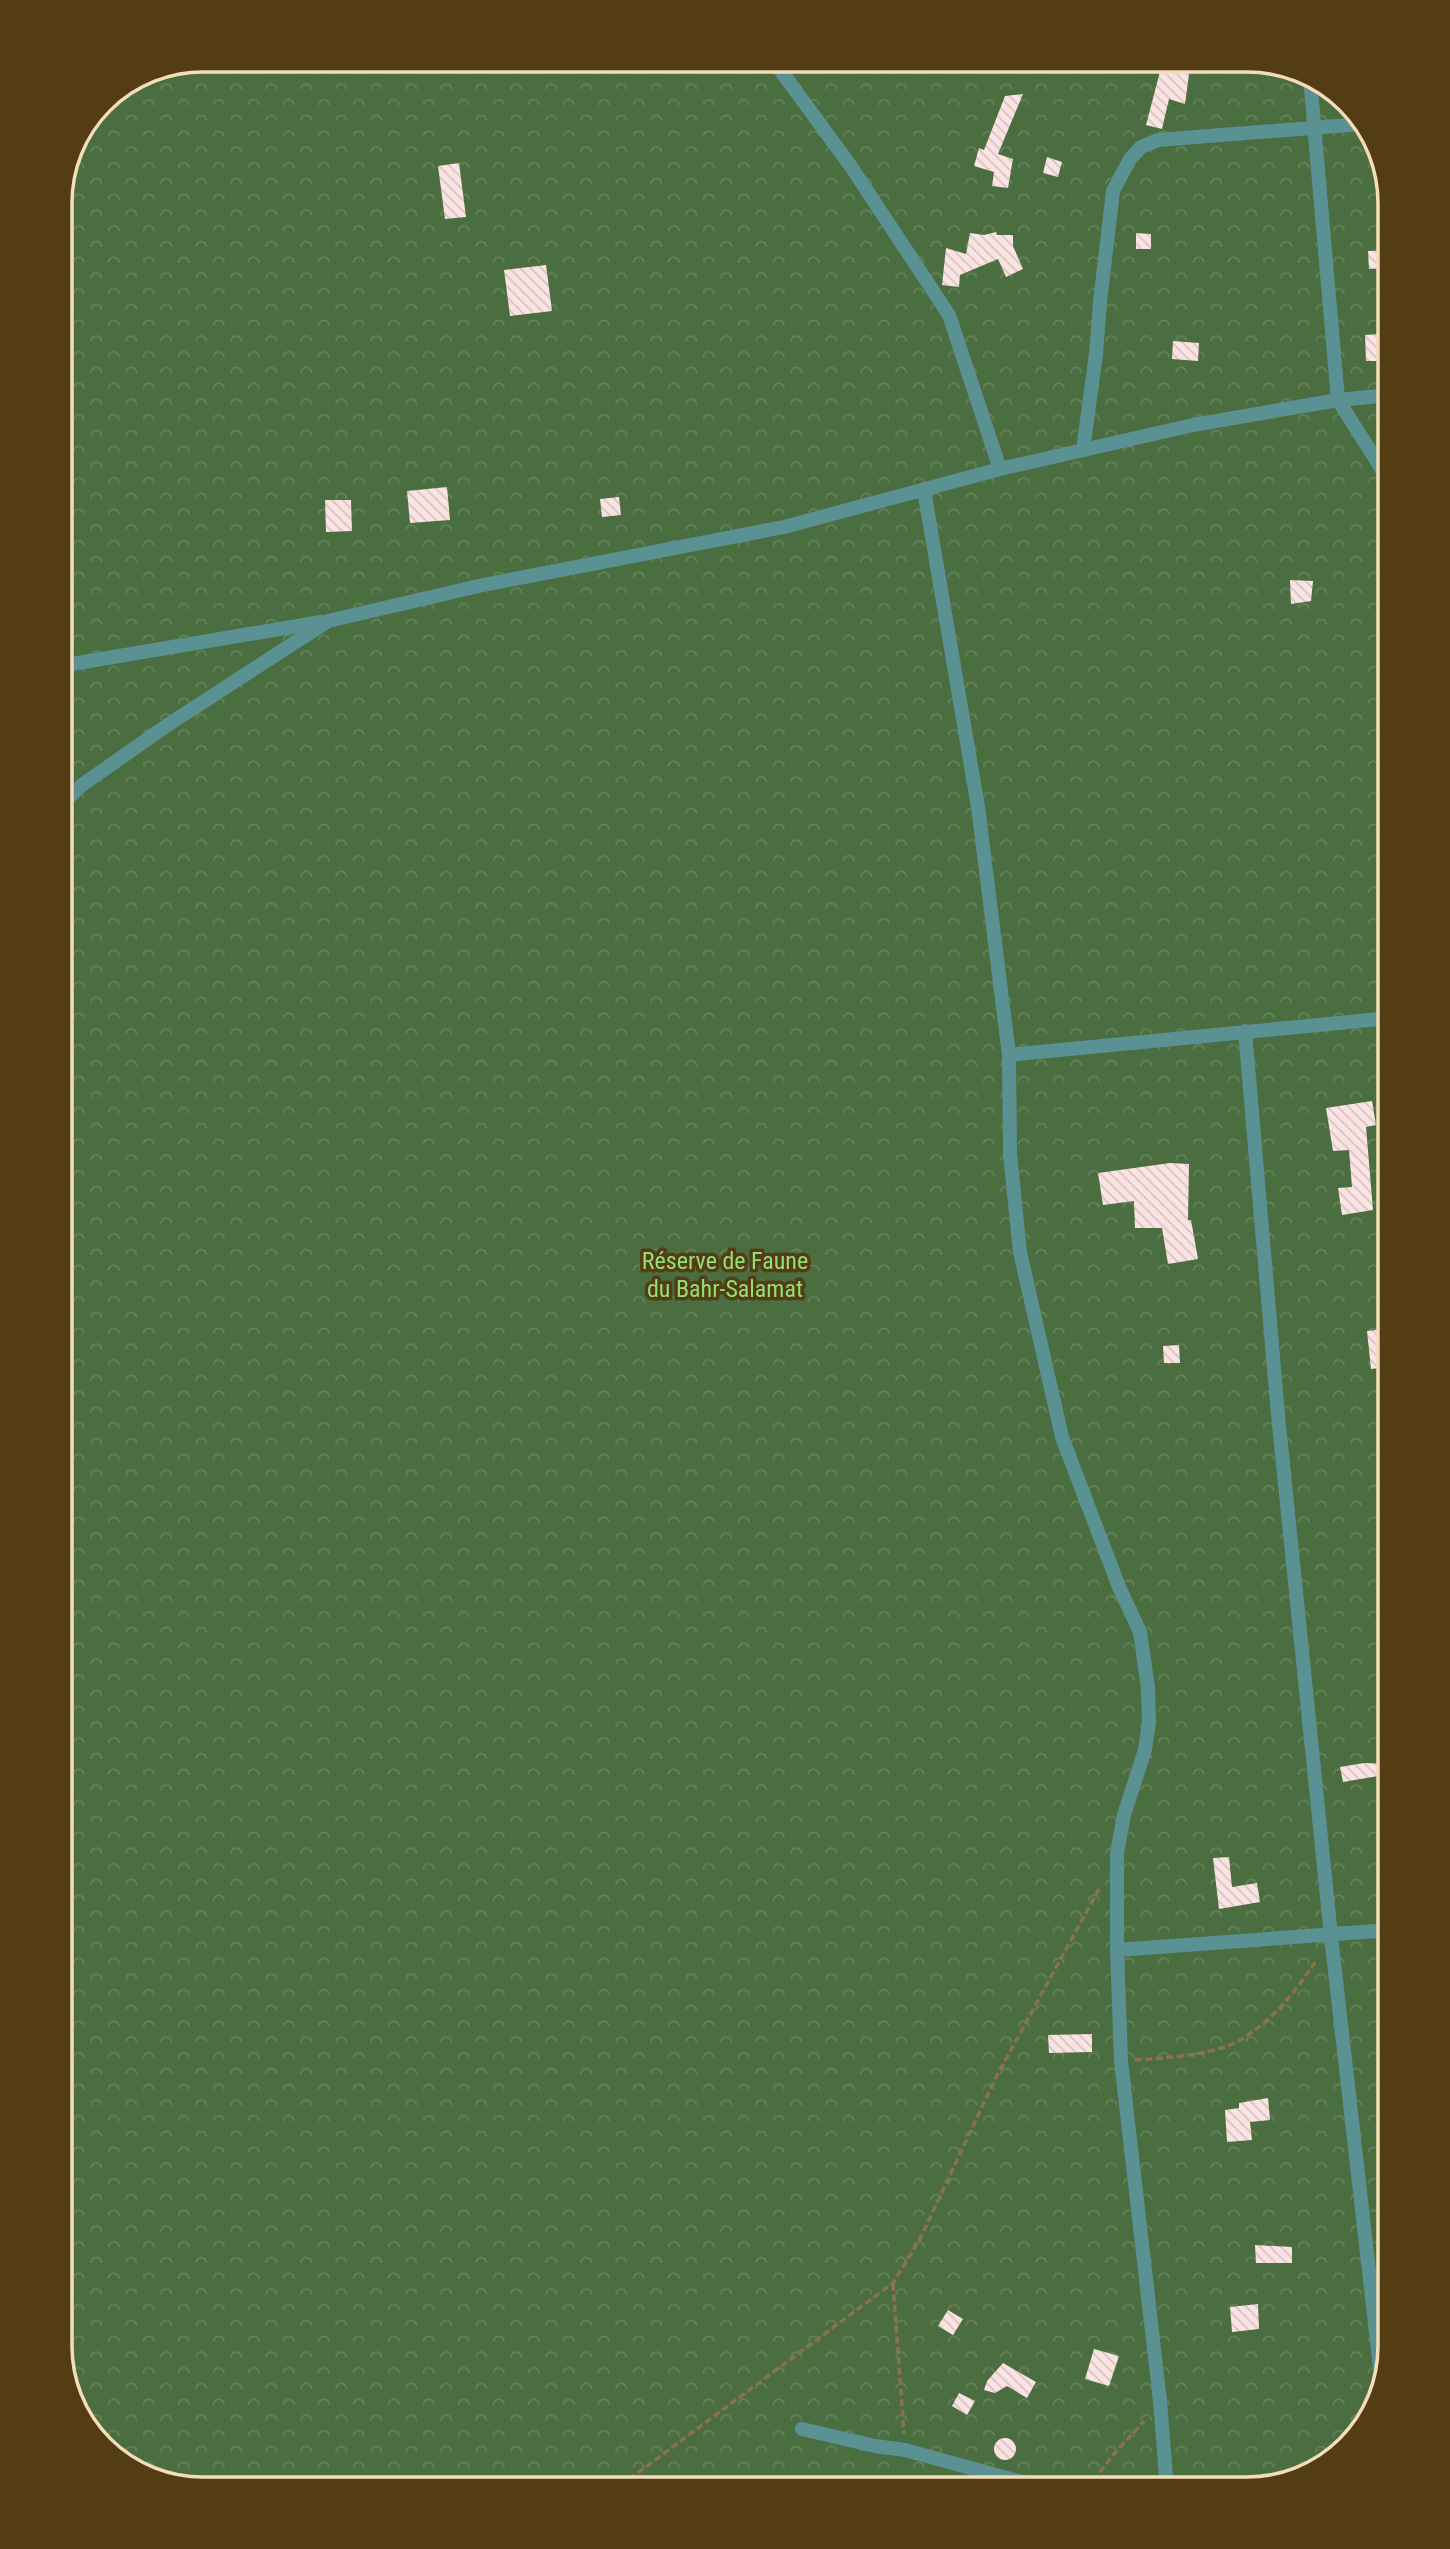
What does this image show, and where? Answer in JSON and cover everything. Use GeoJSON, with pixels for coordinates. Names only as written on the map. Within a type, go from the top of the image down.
{"type":"FeatureCollection","features":[{"type":"Feature","properties":{"kind":"street"},"geometry":{"type":"LineString","coordinates":[[783,72],[857,176],[949,315],[1000,469]]}},
{"type":"Feature","properties":{"kind":"street"},"geometry":{"type":"LineString","coordinates":[[1311,88],[1338,400],[1378,462]]}},
{"type":"Feature","properties":{"kind":"street"},"geometry":{"type":"LineString","coordinates":[[1083,450],[1097,354],[1113,191],[1130,159],[1141,147],[1158,140],[1352,125]]}},
{"type":"Feature","properties":{"kind":"street"},"geometry":{"type":"LineString","coordinates":[[72,664],[328,621],[483,585],[784,527],[1000,469],[1193,425],[1338,400],[1378,396]]}},
{"type":"Feature","properties":{"kind":"street"},"geometry":{"type":"LineString","coordinates":[[924,490],[978,807],[1009,1055],[1010,1154],[1020,1252],[1062,1437],[1119,1587],[1140,1632],[1149,1688],[1149,1722],[1145,1750],[1124,1815],[1117,1853],[1116,1950],[1121,2061],[1160,2400],[1166,2477]]}},
{"type":"Feature","properties":{"kind":"street"},"geometry":{"type":"LineString","coordinates":[[72,795],[169,724],[328,621]]}},
{"type":"Feature","properties":{"kind":"street"},"geometry":{"type":"LineString","coordinates":[[1009,1055],[1378,1019]]}},
{"type":"Feature","properties":{"kind":"street"},"geometry":{"type":"LineString","coordinates":[[1245,1031],[1279,1429],[1331,1936],[1378,2349]]}},
{"type":"Feature","properties":{"kind":"street"},"geometry":{"type":"LineString","coordinates":[[1116,1950],[1378,1931]]}},
{"type":"Feature","properties":{"kind":"street"},"geometry":{"type":"LineString","coordinates":[[802,2429],[905,2450],[1003,2477]]}},
{"type":"Feature","properties":{"kind":"path"},"geometry":{"type":"LineString","coordinates":[[632,2477],[893,2283],[920,2239],[995,2079],[1099,1888]]}},
{"type":"Feature","properties":{"kind":"path"},"geometry":{"type":"LineString","coordinates":[[1121,2061],[1218,2049],[1241,2040],[1291,1995],[1331,1936]]}},
{"type":"Feature","properties":{"kind":"path"},"geometry":{"type":"LineString","coordinates":[[893,2283],[905,2450]]}},
{"type":"Feature","properties":{"kind":"path"},"geometry":{"type":"LineString","coordinates":[[1097,2477],[1160,2400]]}},
{"type":"Feature","properties":{"kind":"green space","name":"Réserve de Faune du Bahr-Salamat"},"geometry":{"type":"Polygon","coordinates":[[[194,72],[1256,72],[1290,79],[1320,94],[1346,116],[1365,145],[1374,169],[1378,202],[1378,2347],[1374,2380],[1356,2419],[1334,2445],[1305,2464],[1273,2475],[1256,2477],[194,2477],[160,2470],[130,2455],[104,2433],[85,2404],[74,2372],[72,2347],[72,194],[76,169],[85,145],[110,110],[145,85],[169,76],[194,72]]]}},
{"type":"Feature","properties":{"kind":"building"},"geometry":{"type":"Polygon","coordinates":[[[1160,72],[1189,72],[1185,104],[1169,99],[1162,129],[1146,125],[1160,72]]]}},
{"type":"Feature","properties":{"kind":"building"},"geometry":{"type":"Polygon","coordinates":[[[1023,94],[998,154],[1013,159],[1008,188],[992,186],[994,172],[974,166],[979,148],[984,150],[1005,96],[1023,94]]]}},
{"type":"Feature","properties":{"kind":"building"},"geometry":{"type":"Polygon","coordinates":[[[1047,157],[1062,162],[1058,177],[1043,173],[1047,157]]]}},
{"type":"Feature","properties":{"kind":"building"},"geometry":{"type":"Polygon","coordinates":[[[459,163],[466,217],[445,219],[438,166],[459,163]]]}},
{"type":"Feature","properties":{"kind":"building"},"geometry":{"type":"Polygon","coordinates":[[[996,232],[997,235],[1013,235],[1013,246],[1023,269],[1006,277],[998,259],[960,275],[959,287],[942,285],[946,248],[966,254],[970,233],[984,235],[996,232]]]}},
{"type":"Feature","properties":{"kind":"building"},"geometry":{"type":"Polygon","coordinates":[[[1136,233],[1151,234],[1151,249],[1136,249],[1136,233]]]}},
{"type":"Feature","properties":{"kind":"building"},"geometry":{"type":"Polygon","coordinates":[[[1368,251],[1378,251],[1378,269],[1369,269],[1368,251]]]}},
{"type":"Feature","properties":{"kind":"building"},"geometry":{"type":"Polygon","coordinates":[[[546,265],[552,311],[510,316],[504,270],[546,265]]]}},
{"type":"Feature","properties":{"kind":"building"},"geometry":{"type":"Polygon","coordinates":[[[1378,334],[1378,361],[1366,361],[1365,335],[1378,334]]]}},
{"type":"Feature","properties":{"kind":"building"},"geometry":{"type":"Polygon","coordinates":[[[1173,341],[1199,343],[1198,361],[1172,359],[1173,341]]]}},
{"type":"Feature","properties":{"kind":"building"},"geometry":{"type":"Polygon","coordinates":[[[447,487],[450,520],[410,523],[407,491],[447,487]]]}},
{"type":"Feature","properties":{"kind":"building"},"geometry":{"type":"Polygon","coordinates":[[[619,497],[621,515],[602,517],[600,499],[619,497]]]}},
{"type":"Feature","properties":{"kind":"building"},"geometry":{"type":"Polygon","coordinates":[[[325,500],[351,500],[352,531],[326,532],[325,500]]]}},
{"type":"Feature","properties":{"kind":"building"},"geometry":{"type":"Polygon","coordinates":[[[1290,580],[1313,581],[1311,601],[1291,604],[1290,580]]]}},
{"type":"Feature","properties":{"kind":"building"},"geometry":{"type":"Polygon","coordinates":[[[1372,1101],[1376,1125],[1366,1127],[1373,1210],[1342,1215],[1338,1188],[1352,1187],[1349,1150],[1333,1151],[1326,1108],[1372,1101]]]}},
{"type":"Feature","properties":{"kind":"building"},"geometry":{"type":"Polygon","coordinates":[[[1170,1163],[1189,1164],[1188,1220],[1191,1220],[1198,1259],[1168,1264],[1162,1228],[1135,1228],[1134,1201],[1103,1205],[1098,1173],[1170,1163]]]}},
{"type":"Feature","properties":{"kind":"building"},"geometry":{"type":"Polygon","coordinates":[[[1378,1330],[1378,1368],[1371,1369],[1367,1331],[1378,1330]]]}},
{"type":"Feature","properties":{"kind":"building"},"geometry":{"type":"Polygon","coordinates":[[[1179,1345],[1180,1363],[1164,1363],[1163,1346],[1179,1345]]]}},
{"type":"Feature","properties":{"kind":"building"},"geometry":{"type":"Polygon","coordinates":[[[1378,1764],[1378,1776],[1343,1782],[1340,1767],[1378,1764]]]}},
{"type":"Feature","properties":{"kind":"building"},"geometry":{"type":"Polygon","coordinates":[[[1229,1857],[1232,1887],[1257,1883],[1260,1902],[1219,1909],[1213,1858],[1229,1857]]]}},
{"type":"Feature","properties":{"kind":"building"},"geometry":{"type":"Polygon","coordinates":[[[1092,2034],[1092,2052],[1049,2053],[1048,2035],[1092,2034]]]}},
{"type":"Feature","properties":{"kind":"building"},"geometry":{"type":"Polygon","coordinates":[[[1268,2098],[1270,2120],[1250,2122],[1252,2140],[1227,2142],[1225,2110],[1239,2108],[1239,2103],[1268,2098]]]}},
{"type":"Feature","properties":{"kind":"building"},"geometry":{"type":"Polygon","coordinates":[[[1255,2245],[1292,2247],[1292,2263],[1256,2263],[1255,2245]]]}},
{"type":"Feature","properties":{"kind":"building"},"geometry":{"type":"Polygon","coordinates":[[[1258,2304],[1259,2329],[1232,2332],[1230,2307],[1258,2304]]]}},
{"type":"Feature","properties":{"kind":"building"},"geometry":{"type":"Polygon","coordinates":[[[948,2310],[963,2319],[953,2335],[938,2326],[948,2310]]]}},
{"type":"Feature","properties":{"kind":"building"},"geometry":{"type":"Polygon","coordinates":[[[1094,2349],[1119,2356],[1109,2386],[1085,2379],[1094,2349]]]}},
{"type":"Feature","properties":{"kind":"building"},"geometry":{"type":"Polygon","coordinates":[[[1003,2363],[1036,2382],[1027,2398],[1007,2386],[995,2393],[984,2390],[987,2381],[1003,2363]]]}},
{"type":"Feature","properties":{"kind":"building"},"geometry":{"type":"Polygon","coordinates":[[[959,2393],[975,2401],[967,2415],[952,2406],[959,2393]]]}},
{"type":"Feature","properties":{"kind":"building"},"geometry":{"type":"Polygon","coordinates":[[[1005,2438],[1013,2441],[1016,2449],[1013,2457],[1005,2460],[997,2457],[994,2449],[997,2441],[1005,2438]]]}}]}
